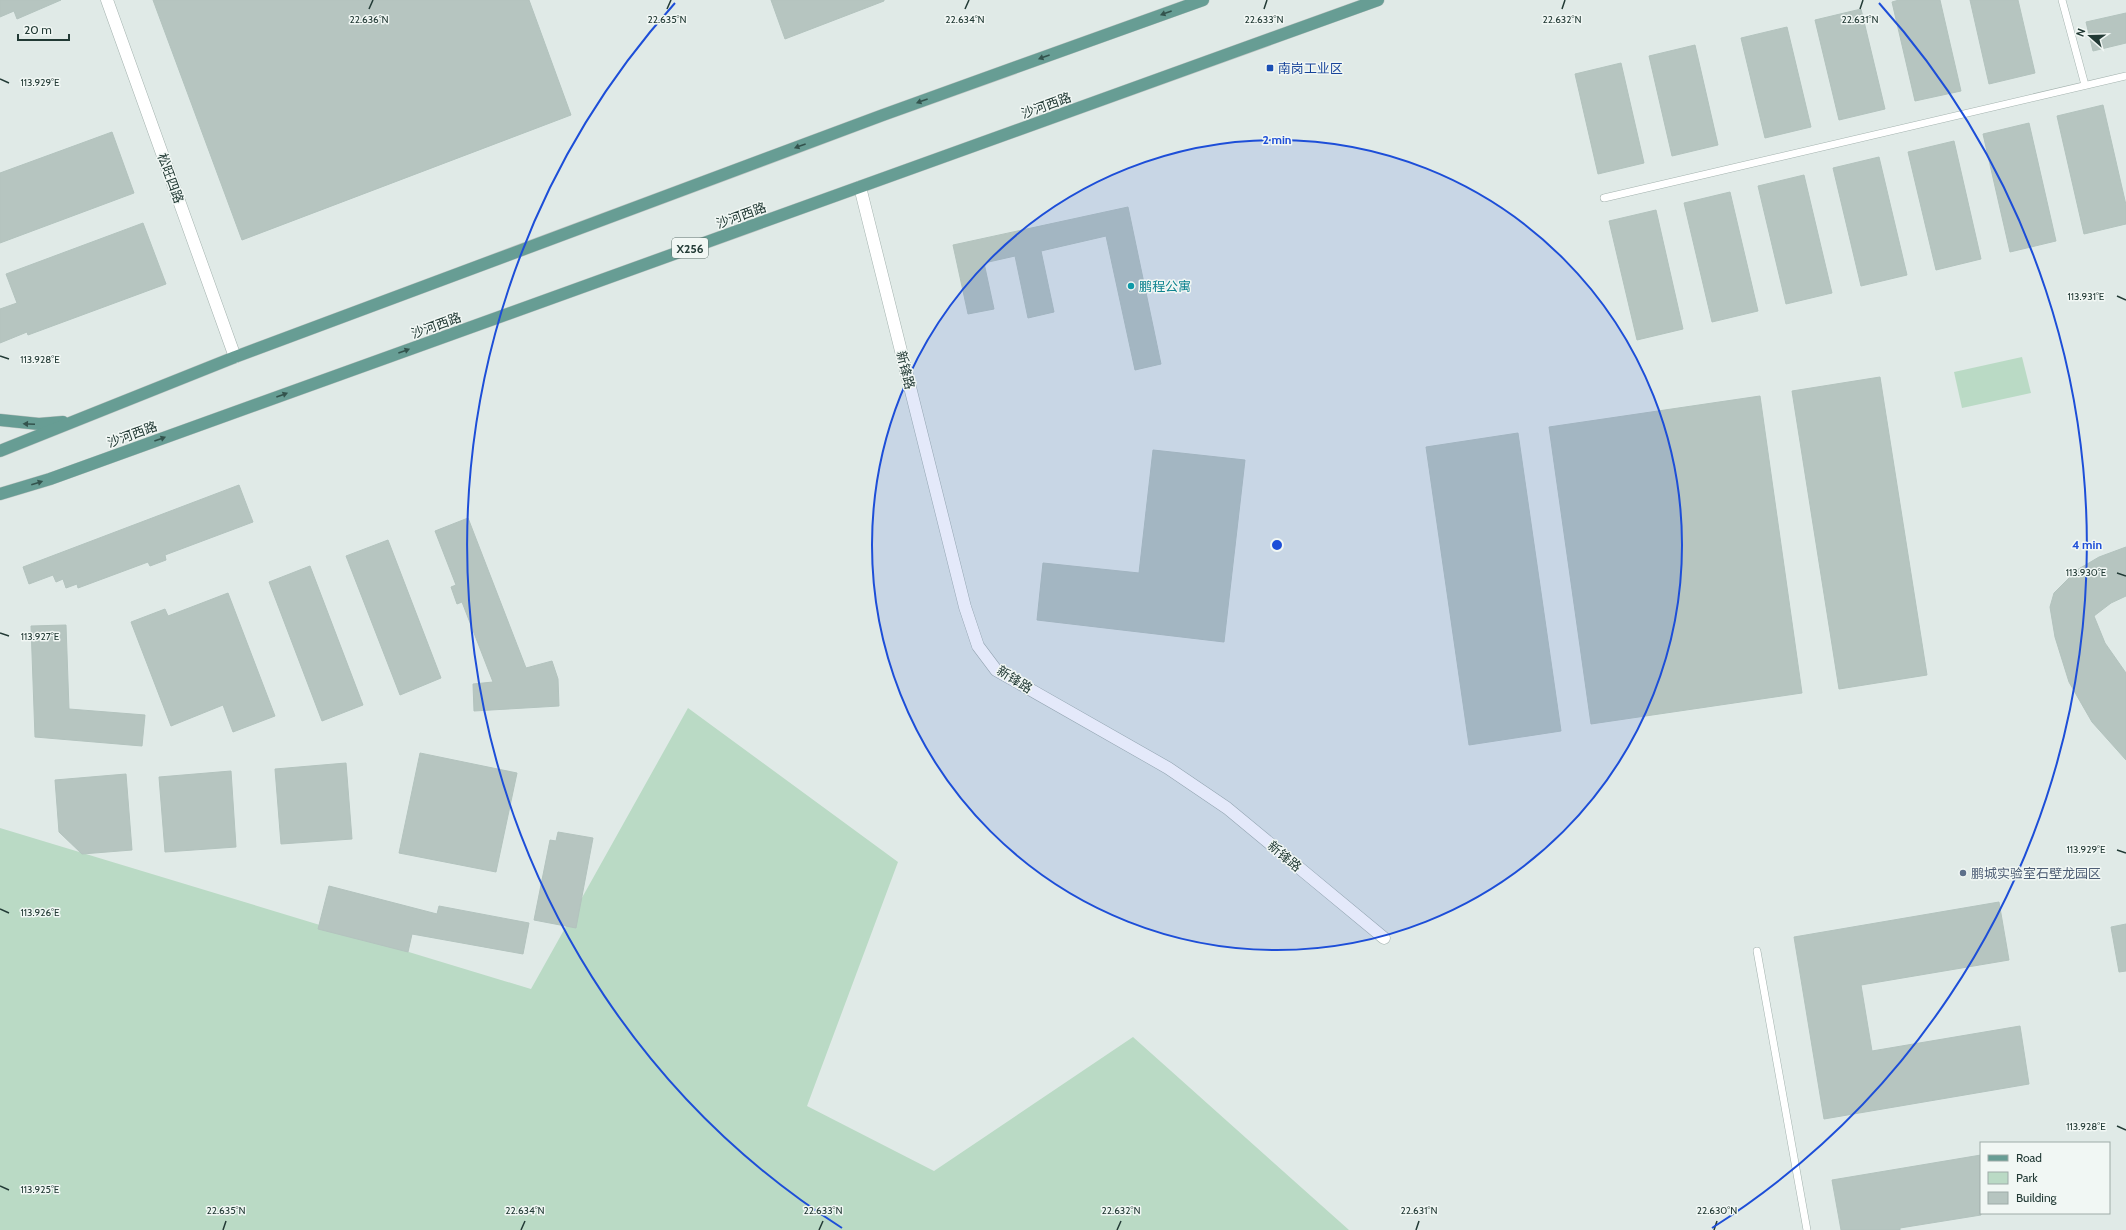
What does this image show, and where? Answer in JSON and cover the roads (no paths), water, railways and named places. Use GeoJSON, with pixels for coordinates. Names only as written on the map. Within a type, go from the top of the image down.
{"type":"FeatureCollection","features":[{"type":"Feature","properties":{"kind":"main road"},"geometry":{"type":"LineString","coordinates":[[0,451],[235,357],[883,115],[1203,0]]}},
{"type":"Feature","properties":{"kind":"main road","name":"沙河西路"},"geometry":{"type":"LineString","coordinates":[[0,494],[50,479],[1378,0]]}},
{"type":"Feature","properties":{"kind":"main road"},"geometry":{"type":"LineString","coordinates":[[0,420],[39,424],[62,423],[81,418]]}},
{"type":"Feature","properties":{"kind":"street","name":"松旺四路"},"geometry":{"type":"LineString","coordinates":[[108,0],[235,357]]}},
{"type":"Feature","properties":{"kind":"street","name":"新锋路"},"geometry":{"type":"LineString","coordinates":[[860,187],[965,607],[978,646],[996,670],[1168,768],[1227,808],[1384,938]]}},
{"type":"Feature","properties":{"kind":"lane"},"geometry":{"type":"LineString","coordinates":[[2062,0],[2085,85]]}},
{"type":"Feature","properties":{"kind":"lane"},"geometry":{"type":"LineString","coordinates":[[1604,198],[2126,76]]}},
{"type":"Feature","properties":{"kind":"lane"},"geometry":{"type":"LineString","coordinates":[[1757,951],[1807,1230]]}},
{"type":"Feature","properties":{"kind":"place","name":"南岗工业区"},"geometry":{"type":"Point","coordinates":[1270,68]}},
{"type":"Feature","properties":{"kind":"place","name":"鹏程公寓"},"geometry":{"type":"Point","coordinates":[1131,286]}},
{"type":"Feature","properties":{"kind":"place","name":"鹏城实验室石壁龙园区"},"geometry":{"type":"Point","coordinates":[1963,873]}}]}
